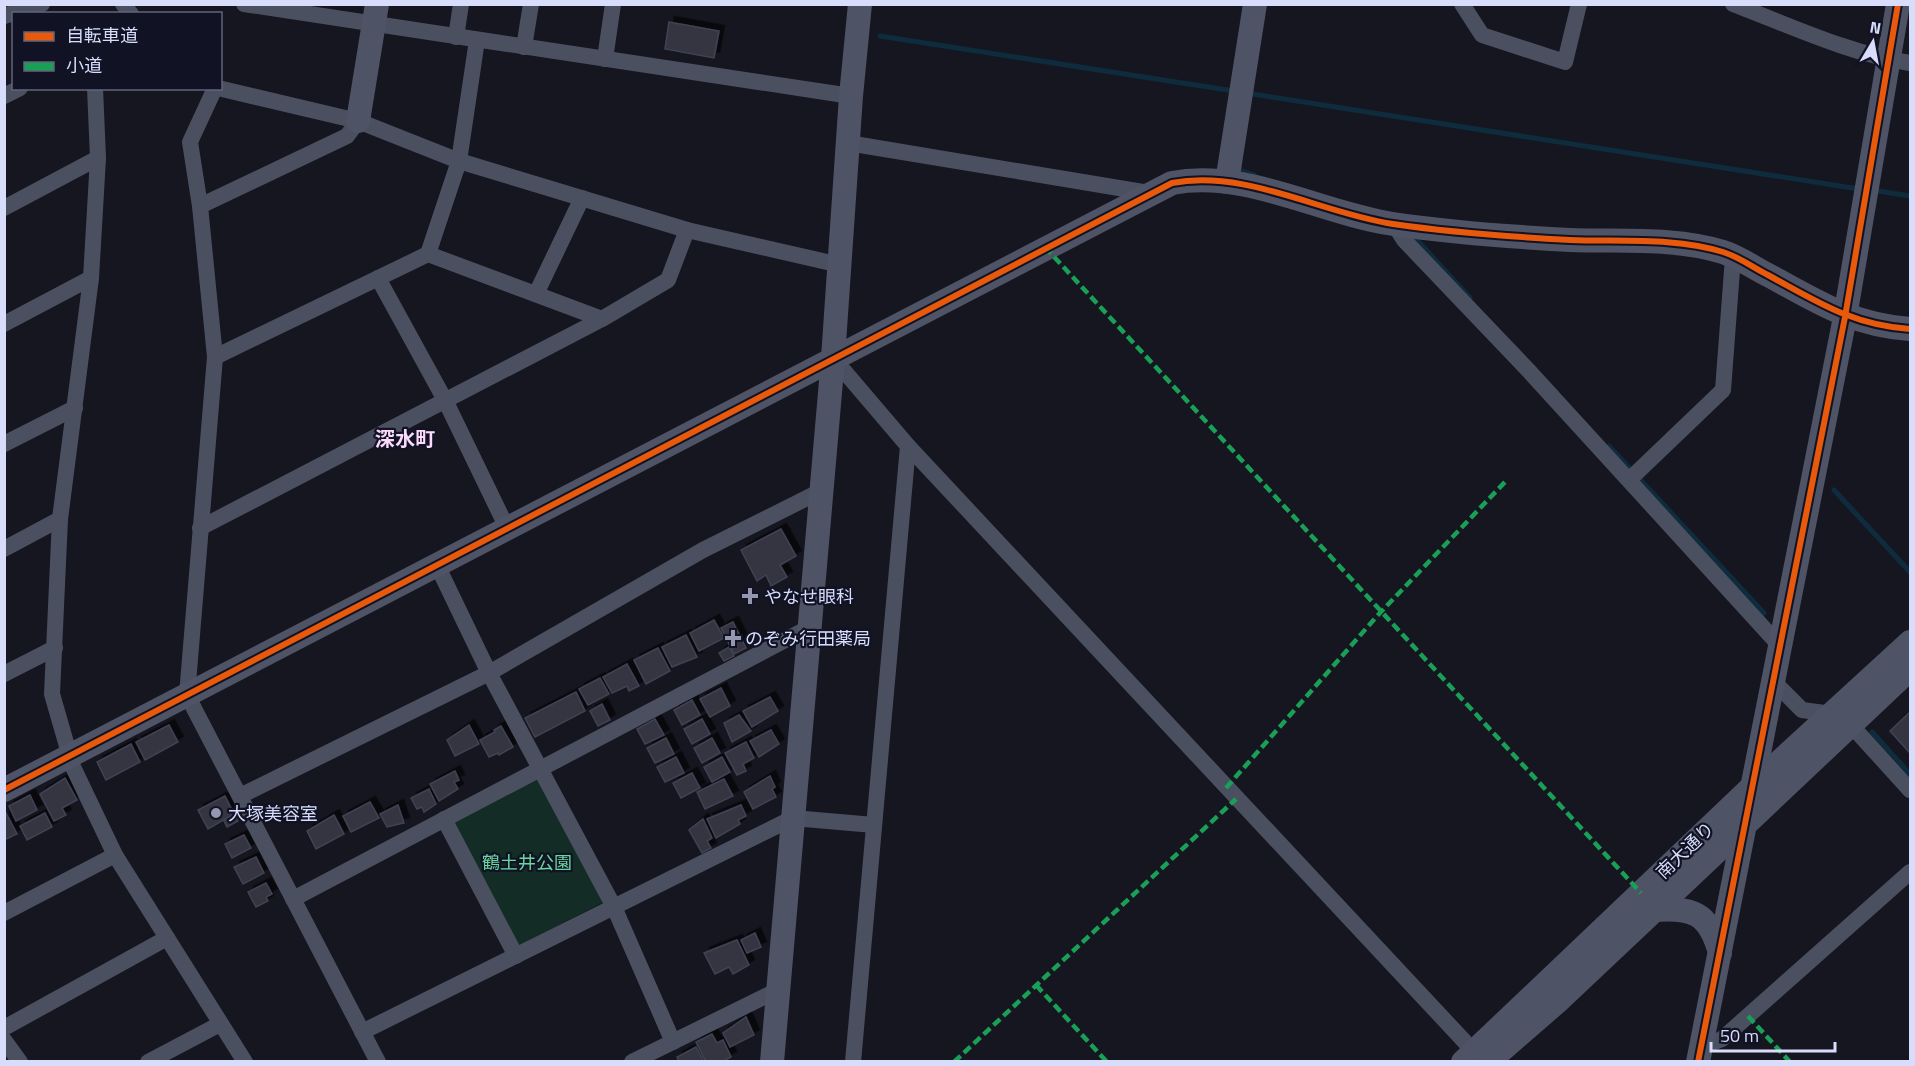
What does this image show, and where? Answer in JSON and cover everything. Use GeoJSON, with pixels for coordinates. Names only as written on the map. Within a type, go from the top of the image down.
{"type":"FeatureCollection","features":[{"type":"Feature","properties":{"kind":"street"},"geometry":{"type":"LineString","coordinates":[[244,4],[375,15],[456,37],[851,96]]}},
{"type":"Feature","properties":{"kind":"street"},"geometry":{"type":"LineString","coordinates":[[456,37],[461,4]]}},
{"type":"Feature","properties":{"kind":"street"},"geometry":{"type":"LineString","coordinates":[[524,47],[531,4]]}},
{"type":"Feature","properties":{"kind":"street"},"geometry":{"type":"LineString","coordinates":[[605,59],[613,4]]}},
{"type":"Feature","properties":{"kind":"street"},"geometry":{"type":"LineString","coordinates":[[772,1062],[833,358],[851,96],[860,4]]}},
{"type":"Feature","properties":{"kind":"street"},"geometry":{"type":"LineString","coordinates":[[1227,182],[1255,4]]}},
{"type":"Feature","properties":{"kind":"street"},"geometry":{"type":"LineString","coordinates":[[1462,4],[1482,35],[1565,62],[1580,4]]}},
{"type":"Feature","properties":{"kind":"street"},"geometry":{"type":"LineString","coordinates":[[1733,4],[1900,62]]}},
{"type":"Feature","properties":{"kind":"street"},"geometry":{"type":"LineString","coordinates":[[1700,1054],[1845,316],[1867,190],[1900,62],[1898,4]]}},
{"type":"Feature","properties":{"kind":"street"},"geometry":{"type":"LineString","coordinates":[[22,12],[39,8]]}},
{"type":"Feature","properties":{"kind":"street"},"geometry":{"type":"LineString","coordinates":[[200,206],[347,136],[358,121],[375,15]]}},
{"type":"Feature","properties":{"kind":"street"},"geometry":{"type":"LineString","coordinates":[[215,357],[428,254],[459,161],[477,40]]}},
{"type":"Feature","properties":{"kind":"street"},"geometry":{"type":"LineString","coordinates":[[222,89],[358,121],[459,161],[687,230],[840,265]]}},
{"type":"Feature","properties":{"kind":"street"},"geometry":{"type":"LineString","coordinates":[[95,90],[98,158],[91,278],[60,519],[52,694],[69,756],[115,855],[245,1062]]}},
{"type":"Feature","properties":{"kind":"street"},"geometry":{"type":"LineString","coordinates":[[216,90],[190,142],[200,206],[215,357],[187,695],[378,1062]]}},
{"type":"Feature","properties":{"kind":"street"},"geometry":{"type":"LineString","coordinates":[[848,143],[1149,193]]}},
{"type":"Feature","properties":{"kind":"street"},"geometry":{"type":"LineString","coordinates":[[4,208],[98,158]]}},
{"type":"Feature","properties":{"kind":"street"},"geometry":{"type":"LineString","coordinates":[[4,790],[1172,183],[1194,179],[1227,182],[1347,216],[1394,224],[1568,240],[1689,244],[1733,256],[1845,316],[1883,327],[1911,329]]}},
{"type":"Feature","properties":{"kind":"street"},"geometry":{"type":"LineString","coordinates":[[536,294],[582,198]]}},
{"type":"Feature","properties":{"kind":"street"},"geometry":{"type":"LineString","coordinates":[[1394,224],[1404,240],[1629,480],[1781,647]]}},
{"type":"Feature","properties":{"kind":"street"},"geometry":{"type":"LineString","coordinates":[[200,528],[602,320],[668,280],[687,230]]}},
{"type":"Feature","properties":{"kind":"street"},"geometry":{"type":"LineString","coordinates":[[428,254],[602,320]]}},
{"type":"Feature","properties":{"kind":"street"},"geometry":{"type":"LineString","coordinates":[[1629,480],[1723,390],[1733,256]]}},
{"type":"Feature","properties":{"kind":"street"},"geometry":{"type":"LineString","coordinates":[[4,324],[91,278]]}},
{"type":"Feature","properties":{"kind":"street"},"geometry":{"type":"LineString","coordinates":[[378,278],[446,402],[507,528]]}},
{"type":"Feature","properties":{"kind":"street"},"geometry":{"type":"LineString","coordinates":[[833,358],[908,446],[1477,1059]]}},
{"type":"Feature","properties":{"kind":"street"},"geometry":{"type":"LineString","coordinates":[[4,444],[75,408]]}},
{"type":"Feature","properties":{"kind":"street"},"geometry":{"type":"LineString","coordinates":[[853,1062],[908,446]]}},
{"type":"Feature","properties":{"kind":"street"},"geometry":{"type":"LineString","coordinates":[[240,796],[489,673],[703,550],[821,491]]}},
{"type":"Feature","properties":{"kind":"street"},"geometry":{"type":"LineString","coordinates":[[4,549],[60,519]]}},
{"type":"Feature","properties":{"kind":"street"},"geometry":{"type":"LineString","coordinates":[[437,565],[489,673],[542,768],[614,907],[673,1042]]}},
{"type":"Feature","properties":{"kind":"street"},"geometry":{"type":"LineString","coordinates":[[293,899],[810,627]]}},
{"type":"Feature","properties":{"kind":"street","name":"南大通り"},"geometry":{"type":"LineString","coordinates":[[1477,1059],[1557,1002],[1746,822],[1911,642]]}},
{"type":"Feature","properties":{"kind":"street"},"geometry":{"type":"LineString","coordinates":[[4,674],[55,648]]}},
{"type":"Feature","properties":{"kind":"street","name":"南大通り"},"geometry":{"type":"LineString","coordinates":[[1477,1059],[1753,786],[1911,669]]}},
{"type":"Feature","properties":{"kind":"street"},"geometry":{"type":"LineString","coordinates":[[1774,682],[1802,710],[1841,719],[1911,790]]}},
{"type":"Feature","properties":{"kind":"street"},"geometry":{"type":"LineString","coordinates":[[444,819],[516,956]]}},
{"type":"Feature","properties":{"kind":"street"},"geometry":{"type":"LineString","coordinates":[[362,1032],[793,819],[874,825]]}},
{"type":"Feature","properties":{"kind":"street"},"geometry":{"type":"LineString","coordinates":[[4,913],[115,855]]}},
{"type":"Feature","properties":{"kind":"street"},"geometry":{"type":"LineString","coordinates":[[1700,1054],[1722,1040],[1911,872]]}},
{"type":"Feature","properties":{"kind":"street"},"geometry":{"type":"LineString","coordinates":[[1652,910],[1690,910],[1705,919],[1714,932],[1720,953]]}},
{"type":"Feature","properties":{"kind":"street"},"geometry":{"type":"LineString","coordinates":[[4,1028],[167,938]]}},
{"type":"Feature","properties":{"kind":"street"},"geometry":{"type":"LineString","coordinates":[[633,1062],[778,990]]}},
{"type":"Feature","properties":{"kind":"street"},"geometry":{"type":"LineString","coordinates":[[148,1062],[220,1024]]}},
{"type":"Feature","properties":{"kind":"street"},"geometry":{"type":"LineString","coordinates":[[4,1040],[20,1062]]}},
{"type":"Feature","properties":{"kind":"green space","name":"鶴土井公園"},"geometry":{"type":"Polygon","coordinates":[[[539,777],[604,902],[516,947],[451,822],[539,777]]]}},
{"type":"Feature","properties":{"kind":"building"},"geometry":{"type":"Polygon","coordinates":[[[669,22],[719,31],[714,58],[665,49],[669,22]]]}},
{"type":"Feature","properties":{"kind":"building"},"geometry":{"type":"Polygon","coordinates":[[[781,529],[796,556],[780,565],[787,577],[771,586],[766,575],[757,581],[741,550],[781,529]]]}},
{"type":"Feature","properties":{"kind":"building"},"geometry":{"type":"Polygon","coordinates":[[[714,620],[724,638],[699,651],[690,633],[714,620]]]}},
{"type":"Feature","properties":{"kind":"building","name":"のぞみ行田薬局"},"geometry":{"type":"Polygon","coordinates":[[[733,622],[746,648],[734,654],[721,628],[733,622]]]}},
{"type":"Feature","properties":{"kind":"building"},"geometry":{"type":"Polygon","coordinates":[[[686,635],[697,657],[672,667],[662,647],[686,635]]]}},
{"type":"Feature","properties":{"kind":"building"},"geometry":{"type":"Polygon","coordinates":[[[729,647],[734,656],[724,661],[719,653],[729,647]]]}},
{"type":"Feature","properties":{"kind":"building"},"geometry":{"type":"Polygon","coordinates":[[[658,648],[670,671],[646,684],[634,660],[658,648]]]}},
{"type":"Feature","properties":{"kind":"building"},"geometry":{"type":"Polygon","coordinates":[[[627,664],[639,686],[629,691],[627,686],[612,693],[603,677],[627,664]]]}},
{"type":"Feature","properties":{"kind":"building"},"geometry":{"type":"Polygon","coordinates":[[[600,678],[609,694],[588,705],[579,689],[600,678]]]}},
{"type":"Feature","properties":{"kind":"building"},"geometry":{"type":"Polygon","coordinates":[[[721,688],[730,706],[710,717],[700,699],[721,688]]]}},
{"type":"Feature","properties":{"kind":"building"},"geometry":{"type":"Polygon","coordinates":[[[576,692],[585,711],[535,737],[525,718],[576,692]]]}},
{"type":"Feature","properties":{"kind":"building"},"geometry":{"type":"Polygon","coordinates":[[[770,697],[778,711],[752,727],[743,711],[770,697]]]}},
{"type":"Feature","properties":{"kind":"building"},"geometry":{"type":"Polygon","coordinates":[[[692,700],[700,715],[682,725],[674,710],[692,700]]]}},
{"type":"Feature","properties":{"kind":"building"},"geometry":{"type":"Polygon","coordinates":[[[602,704],[610,720],[598,726],[590,711],[602,704]]]}},
{"type":"Feature","properties":{"kind":"building"},"geometry":{"type":"Polygon","coordinates":[[[1910,712],[1910,753],[1890,731],[1910,712]]]}},
{"type":"Feature","properties":{"kind":"building"},"geometry":{"type":"Polygon","coordinates":[[[739,715],[751,731],[732,742],[724,723],[739,715]]]}},
{"type":"Feature","properties":{"kind":"building"},"geometry":{"type":"Polygon","coordinates":[[[655,719],[664,735],[645,744],[637,729],[655,719]]]}},
{"type":"Feature","properties":{"kind":"building"},"geometry":{"type":"Polygon","coordinates":[[[702,719],[710,734],[692,744],[684,729],[702,719]]]}},
{"type":"Feature","properties":{"kind":"building"},"geometry":{"type":"Polygon","coordinates":[[[169,725],[178,742],[145,760],[136,742],[169,725]]]}},
{"type":"Feature","properties":{"kind":"building"},"geometry":{"type":"Polygon","coordinates":[[[469,725],[479,744],[455,756],[447,740],[469,725]]]}},
{"type":"Feature","properties":{"kind":"building"},"geometry":{"type":"Polygon","coordinates":[[[501,726],[513,747],[499,755],[498,753],[489,757],[480,740],[501,726]]]}},
{"type":"Feature","properties":{"kind":"building"},"geometry":{"type":"Polygon","coordinates":[[[771,730],[779,744],[759,757],[750,741],[771,730]]]}},
{"type":"Feature","properties":{"kind":"building"},"geometry":{"type":"Polygon","coordinates":[[[666,738],[674,754],[655,763],[647,748],[666,738]]]}},
{"type":"Feature","properties":{"kind":"building"},"geometry":{"type":"Polygon","coordinates":[[[712,738],[720,753],[702,763],[694,748],[712,738]]]}},
{"type":"Feature","properties":{"kind":"building"},"geometry":{"type":"Polygon","coordinates":[[[746,742],[754,758],[743,764],[746,771],[737,775],[725,753],[746,742]]]}},
{"type":"Feature","properties":{"kind":"building"},"geometry":{"type":"Polygon","coordinates":[[[131,744],[140,762],[106,780],[97,762],[131,744]]]}},
{"type":"Feature","properties":{"kind":"building"},"geometry":{"type":"Polygon","coordinates":[[[676,757],[684,773],[665,782],[657,767],[676,757]]]}},
{"type":"Feature","properties":{"kind":"building"},"geometry":{"type":"Polygon","coordinates":[[[722,757],[730,772],[712,782],[704,767],[722,757]]]}},
{"type":"Feature","properties":{"kind":"building"},"geometry":{"type":"Polygon","coordinates":[[[455,771],[459,780],[454,782],[458,789],[439,801],[430,784],[455,771]]]}},
{"type":"Feature","properties":{"kind":"building"},"geometry":{"type":"Polygon","coordinates":[[[692,773],[700,788],[681,798],[673,783],[692,773]]]}},
{"type":"Feature","properties":{"kind":"building"},"geometry":{"type":"Polygon","coordinates":[[[770,776],[776,797],[753,809],[744,792],[770,776]]]}},
{"type":"Feature","properties":{"kind":"building"},"geometry":{"type":"Polygon","coordinates":[[[65,778],[77,800],[62,808],[66,815],[54,821],[40,794],[65,778]]]}},
{"type":"Feature","properties":{"kind":"building"},"geometry":{"type":"Polygon","coordinates":[[[724,779],[733,796],[705,809],[697,792],[724,779]]]}},
{"type":"Feature","properties":{"kind":"building"},"geometry":{"type":"Polygon","coordinates":[[[429,789],[436,804],[424,812],[422,807],[417,809],[411,798],[429,789]]]}},
{"type":"Feature","properties":{"kind":"building"},"geometry":{"type":"Polygon","coordinates":[[[30,795],[37,810],[16,821],[9,806],[30,795]]]}},
{"type":"Feature","properties":{"kind":"building"},"geometry":{"type":"Polygon","coordinates":[[[225,796],[234,814],[208,829],[198,810],[225,796]]]}},
{"type":"Feature","properties":{"kind":"building"},"geometry":{"type":"Polygon","coordinates":[[[370,802],[379,818],[351,832],[343,816],[370,802]]]}},
{"type":"Feature","properties":{"kind":"building"},"geometry":{"type":"Polygon","coordinates":[[[398,805],[404,823],[387,827],[380,814],[398,805]]]}},
{"type":"Feature","properties":{"kind":"building"},"geometry":{"type":"Polygon","coordinates":[[[741,805],[746,816],[738,820],[740,824],[716,838],[707,819],[741,805]]]}},
{"type":"Feature","properties":{"kind":"building"},"geometry":{"type":"Polygon","coordinates":[[[6,813],[17,834],[4,840],[4,814],[6,813]]]}},
{"type":"Feature","properties":{"kind":"building"},"geometry":{"type":"Polygon","coordinates":[[[45,813],[52,827],[27,840],[20,826],[45,813]]]}},
{"type":"Feature","properties":{"kind":"building"},"geometry":{"type":"Polygon","coordinates":[[[234,814],[238,821],[227,827],[224,821],[234,814]]]}},
{"type":"Feature","properties":{"kind":"building"},"geometry":{"type":"Polygon","coordinates":[[[334,815],[344,834],[316,849],[307,831],[334,815]]]}},
{"type":"Feature","properties":{"kind":"building"},"geometry":{"type":"Polygon","coordinates":[[[703,819],[712,838],[707,841],[711,848],[702,853],[689,830],[703,819]]]}},
{"type":"Feature","properties":{"kind":"building"},"geometry":{"type":"Polygon","coordinates":[[[244,835],[251,848],[232,858],[225,844],[244,835]]]}},
{"type":"Feature","properties":{"kind":"building"},"geometry":{"type":"Polygon","coordinates":[[[256,857],[264,873],[243,884],[234,867],[256,857]]]}},
{"type":"Feature","properties":{"kind":"building"},"geometry":{"type":"Polygon","coordinates":[[[266,883],[272,894],[266,897],[268,901],[256,907],[248,892],[266,883]]]}},
{"type":"Feature","properties":{"kind":"building"},"geometry":{"type":"Polygon","coordinates":[[[755,933],[761,947],[747,953],[741,940],[755,933]]]}},
{"type":"Feature","properties":{"kind":"building"},"geometry":{"type":"Polygon","coordinates":[[[737,940],[749,965],[733,974],[729,967],[715,974],[704,953],[737,940]]]}},
{"type":"Feature","properties":{"kind":"building"},"geometry":{"type":"Polygon","coordinates":[[[746,1017],[754,1035],[730,1047],[723,1033],[746,1017]]]}},
{"type":"Feature","properties":{"kind":"building"},"geometry":{"type":"Polygon","coordinates":[[[712,1034],[717,1043],[723,1040],[731,1057],[722,1062],[706,1062],[696,1042],[712,1034]]]}},
{"type":"Feature","properties":{"kind":"building"},"geometry":{"type":"Polygon","coordinates":[[[696,1047],[704,1062],[679,1062],[677,1057],[696,1047]]]}},
{"type":"Feature","properties":{"kind":"waterway"},"geometry":{"type":"LineString","coordinates":[[880,36],[1234,91]]}},
{"type":"Feature","properties":{"kind":"waterway"},"geometry":{"type":"LineString","coordinates":[[1246,93],[1859,189]]}},
{"type":"Feature","properties":{"kind":"waterway"},"geometry":{"type":"LineString","coordinates":[[1239,166],[1238,170],[1254,175]]}},
{"type":"Feature","properties":{"kind":"waterway"},"geometry":{"type":"LineString","coordinates":[[1872,190],[1910,196]]}},
{"type":"Feature","properties":{"kind":"waterway"},"geometry":{"type":"LineString","coordinates":[[1416,239],[1470,298]]}},
{"type":"Feature","properties":{"kind":"waterway"},"geometry":{"type":"LineString","coordinates":[[1609,446],[1764,613]]}},
{"type":"Feature","properties":{"kind":"waterway"},"geometry":{"type":"LineString","coordinates":[[1834,490],[1910,572]]}},
{"type":"Feature","properties":{"kind":"waterway"},"geometry":{"type":"LineString","coordinates":[[1872,732],[1910,774]]}},
{"type":"Feature","properties":{"kind":"marked path"},"geometry":{"type":"LineString","coordinates":[[1045,247],[1641,893]]}},
{"type":"Feature","properties":{"kind":"marked path"},"geometry":{"type":"LineString","coordinates":[[1226,788],[1378,615],[1505,482]]}},
{"type":"Feature","properties":{"kind":"marked path"},"geometry":{"type":"LineString","coordinates":[[954,1062],[1236,799]]}},
{"type":"Feature","properties":{"kind":"marked path"},"geometry":{"type":"LineString","coordinates":[[1036,985],[1107,1062]]}},
{"type":"Feature","properties":{"kind":"marked path"},"geometry":{"type":"LineString","coordinates":[[1748,1016],[1790,1062]]}},
{"type":"Feature","properties":{"kind":"cycle path"},"geometry":{"type":"LineString","coordinates":[[1698,1062],[1845,317],[1898,4]]}},
{"type":"Feature","properties":{"kind":"cycle path"},"geometry":{"type":"LineString","coordinates":[[4,790],[1172,183],[1200,180],[1255,187],[1366,219],[1414,227],[1570,240],[1667,242],[1705,247],[1735,257],[1836,311],[1870,323],[1910,329]]}},
{"type":"Feature","properties":{"kind":"place","name":"やなせ眼科"},"geometry":{"type":"Point","coordinates":[750,596]}},
{"type":"Feature","properties":{"kind":"place","name":"のぞみ行田薬局"},"geometry":{"type":"Point","coordinates":[733,638]}},
{"type":"Feature","properties":{"kind":"place","name":"大塚美容室"},"geometry":{"type":"Point","coordinates":[216,813]}},
{"type":"Feature","properties":{"kind":"district","name":"深水町"},"geometry":{"type":"Point","coordinates":[405,438]}}]}
